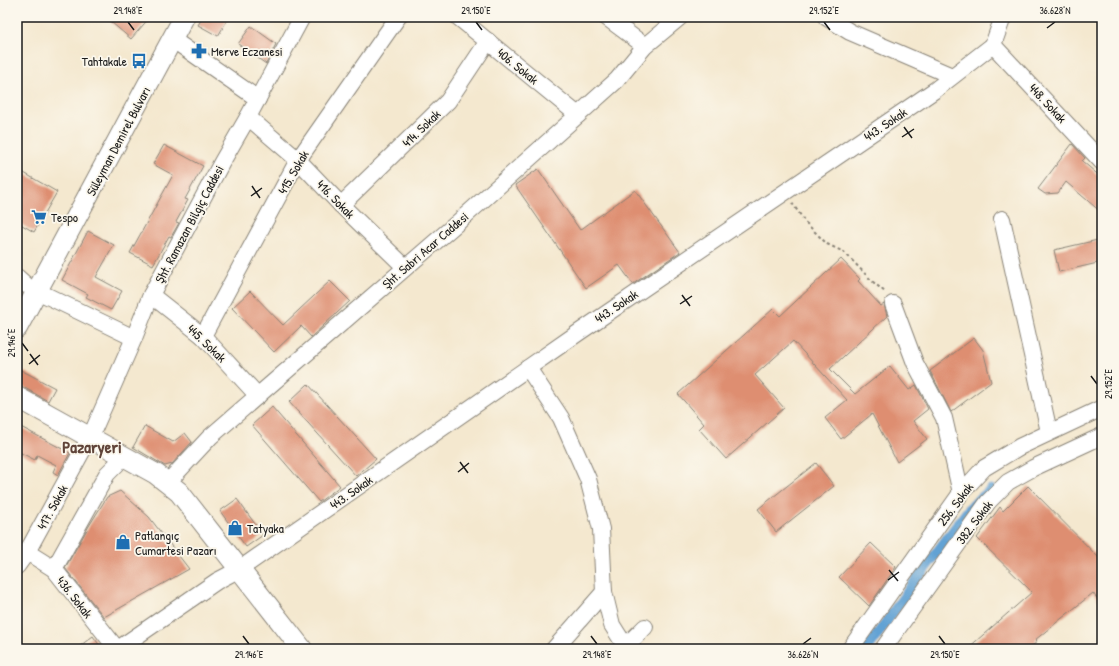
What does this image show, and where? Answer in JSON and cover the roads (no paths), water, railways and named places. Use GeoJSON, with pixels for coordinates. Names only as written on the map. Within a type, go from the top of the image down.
{"type":"FeatureCollection","features":[{"type":"Feature","properties":{"kind":"main road","name":"Süleyman Demirel Bulvarı"},"geometry":{"type":"LineString","coordinates":[[17,328],[24,289],[171,17]]}},
{"type":"Feature","properties":{"kind":"main road","name":"Süleyman Demirel Bulvarı"},"geometry":{"type":"LineString","coordinates":[[24,289],[184,17]]}},
{"type":"Feature","properties":{"kind":"main road"},"geometry":{"type":"LineString","coordinates":[[17,397],[87,442],[117,464],[155,486],[169,497],[302,649]]}},
{"type":"Feature","properties":{"kind":"main road"},"geometry":{"type":"LineString","coordinates":[[17,409],[168,482],[187,500],[288,649]]}},
{"type":"Feature","properties":{"kind":"street","name":"Şht. Ramazan Bilgiç Caddesi"},"geometry":{"type":"LineString","coordinates":[[87,442],[134,338],[151,295],[302,17]]}},
{"type":"Feature","properties":{"kind":"street","name":"415. Sokak"},"geometry":{"type":"LineString","coordinates":[[203,336],[298,160],[398,17]]}},
{"type":"Feature","properties":{"kind":"street","name":"406. Sokak"},"geometry":{"type":"LineString","coordinates":[[458,17],[578,115]]}},
{"type":"Feature","properties":{"kind":"street"},"geometry":{"type":"LineString","coordinates":[[606,17],[645,46]]}},
{"type":"Feature","properties":{"kind":"street","name":"Şht. Sabri Acar Caddesi"},"geometry":{"type":"LineString","coordinates":[[168,482],[210,437],[404,267],[456,224],[578,115],[617,80],[645,46],[680,17]]}},
{"type":"Feature","properties":{"kind":"street"},"geometry":{"type":"LineString","coordinates":[[826,17],[850,32],[952,76]]}},
{"type":"Feature","properties":{"kind":"street"},"geometry":{"type":"LineString","coordinates":[[993,45],[1003,17]]}},
{"type":"Feature","properties":{"kind":"street"},"geometry":{"type":"LineString","coordinates":[[172,39],[258,99]]}},
{"type":"Feature","properties":{"kind":"street","name":"414. Sokak"},"geometry":{"type":"LineString","coordinates":[[341,205],[448,101],[488,41]]}},
{"type":"Feature","properties":{"kind":"street","name":"443. Sokak"},"geometry":{"type":"LineString","coordinates":[[117,649],[217,581],[235,571],[584,328],[934,90],[993,45]]}},
{"type":"Feature","properties":{"kind":"street","name":"448. Sokak"},"geometry":{"type":"LineString","coordinates":[[993,45],[1102,162]]}},
{"type":"Feature","properties":{"kind":"street","name":"416. Sokak"},"geometry":{"type":"LineString","coordinates":[[248,117],[298,160],[404,267]]}},
{"type":"Feature","properties":{"kind":"street"},"geometry":{"type":"LineString","coordinates":[[1002,219],[1049,432]]}},
{"type":"Feature","properties":{"kind":"street"},"geometry":{"type":"LineString","coordinates":[[24,289],[134,338]]}},
{"type":"Feature","properties":{"kind":"street","name":"445. Sokak"},"geometry":{"type":"LineString","coordinates":[[151,295],[203,336],[258,396]]}},
{"type":"Feature","properties":{"kind":"street"},"geometry":{"type":"LineString","coordinates":[[893,304],[915,363],[944,418],[962,493]]}},
{"type":"Feature","properties":{"kind":"street"},"geometry":{"type":"LineString","coordinates":[[528,368],[561,418],[588,479],[601,529],[604,592],[612,624],[624,644],[632,640],[645,627]]}},
{"type":"Feature","properties":{"kind":"street","name":"256. Sokak"},"geometry":{"type":"LineString","coordinates":[[850,649],[962,493],[984,468],[1019,447],[1102,408]]}},
{"type":"Feature","properties":{"kind":"street","name":"382. Sokak"},"geometry":{"type":"LineString","coordinates":[[883,649],[988,502],[1008,482],[1040,465],[1102,436]]}},
{"type":"Feature","properties":{"kind":"street","name":"417. Sokak"},"geometry":{"type":"LineString","coordinates":[[17,566],[27,552],[87,442]]}},
{"type":"Feature","properties":{"kind":"street"},"geometry":{"type":"LineString","coordinates":[[54,570],[107,474],[117,464]]}},
{"type":"Feature","properties":{"kind":"street","name":"436. Sokak"},"geometry":{"type":"LineString","coordinates":[[27,552],[54,570],[117,649]]}},
{"type":"Feature","properties":{"kind":"street"},"geometry":{"type":"LineString","coordinates":[[554,649],[604,592]]}},
{"type":"Feature","properties":{"kind":"waterway"},"geometry":{"type":"LineString","coordinates":[[867,649],[970,508],[991,490]]}},
{"type":"Feature","properties":{"kind":"place","name":"Merve Eczanesi"},"geometry":{"type":"Point","coordinates":[199,51]}},
{"type":"Feature","properties":{"kind":"place","name":"Tahtakale"},"geometry":{"type":"Point","coordinates":[139,61]}},
{"type":"Feature","properties":{"kind":"place","name":"Tespo"},"geometry":{"type":"Point","coordinates":[39,217]}},
{"type":"Feature","properties":{"kind":"place","name":"Tatyaka"},"geometry":{"type":"Point","coordinates":[235,528]}},
{"type":"Feature","properties":{"kind":"place","name":"Patlangıç Cumartesi Pazarı"},"geometry":{"type":"Point","coordinates":[123,542]}},
{"type":"Feature","properties":{"kind":"district","name":"Pazaryeri"},"geometry":{"type":"Point","coordinates":[92,446]}}]}
